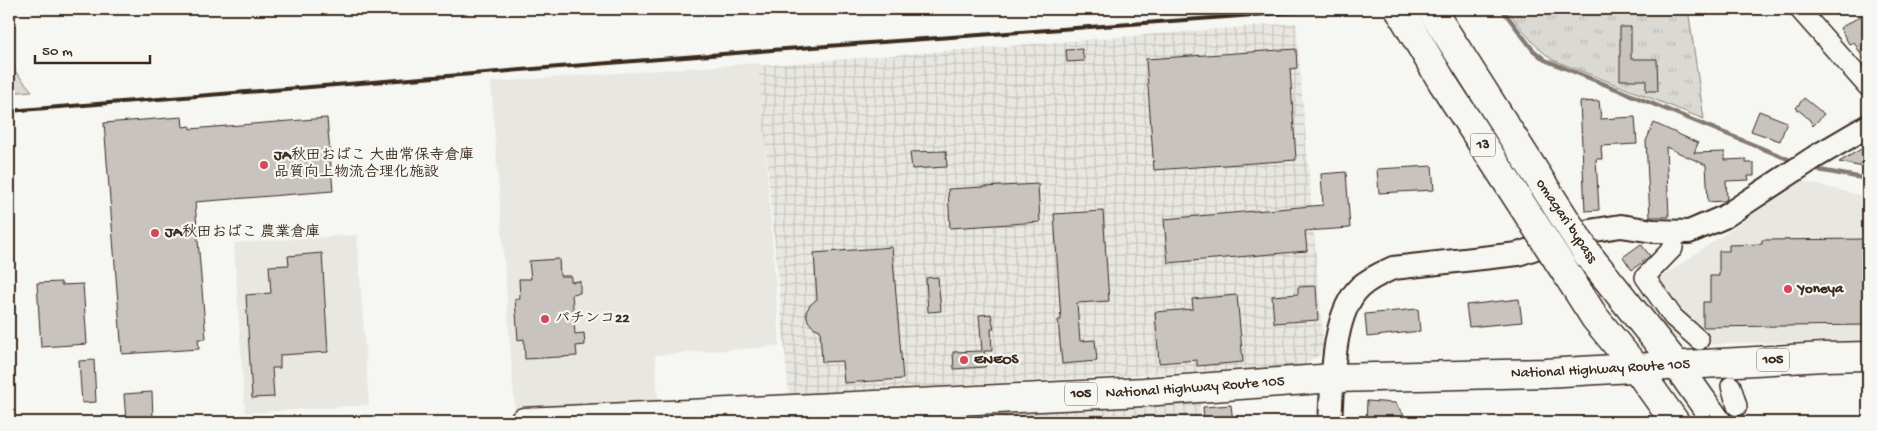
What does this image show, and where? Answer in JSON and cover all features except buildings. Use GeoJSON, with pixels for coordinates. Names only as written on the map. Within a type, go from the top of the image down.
{"type":"FeatureCollection","features":[{"type":"Feature","properties":{"kind":"highway","name":"omagari bypass"},"geometry":{"type":"LineString","coordinates":[[1399,9],[1443,83],[1595,318],[1637,369],[1675,422]]}},
{"type":"Feature","properties":{"kind":"highway","name":"omagari bypass"},"geometry":{"type":"LineString","coordinates":[[1431,9],[1588,255],[1678,366],[1727,414]]}},
{"type":"Feature","properties":{"kind":"highway","name":"National Highway Route 105"},"geometry":{"type":"LineString","coordinates":[[524,422],[918,412],[1144,392],[1334,378],[1545,373],[1868,356]]}},
{"type":"Feature","properties":{"kind":"street"},"geometry":{"type":"LineString","coordinates":[[1799,9],[1868,87]]}},
{"type":"Feature","properties":{"kind":"street"},"geometry":{"type":"LineString","coordinates":[[1330,422],[1338,332],[1348,304],[1360,287],[1376,275],[1394,268],[1518,254],[1583,232],[1620,226],[1652,232],[1689,232],[1724,217],[1815,157],[1868,126]]}},
{"type":"Feature","properties":{"kind":"street"},"geometry":{"type":"LineString","coordinates":[[1674,232],[1674,248],[1645,278],[1673,317],[1699,340]]}},
{"type":"Feature","properties":{"kind":"street"},"geometry":{"type":"LineString","coordinates":[[1727,414],[1731,386]]}},
{"type":"Feature","properties":{"kind":"shaded area"},"geometry":{"type":"Polygon","coordinates":[[[1296,23],[1324,352],[1302,366],[789,394],[758,66],[1296,23]]]}},
{"type":"Feature","properties":{"kind":"shaded area"},"geometry":{"type":"Polygon","coordinates":[[[759,63],[780,346],[655,355],[658,401],[515,411],[491,82],[759,63]]]}},
{"type":"Feature","properties":{"kind":"shaded area"},"geometry":{"type":"Polygon","coordinates":[[[1802,181],[1868,197],[1868,340],[1691,345],[1666,333],[1637,294],[1802,181]]]}},
{"type":"Feature","properties":{"kind":"shaded area"},"geometry":{"type":"Polygon","coordinates":[[[357,235],[369,405],[245,413],[234,243],[357,235]]]}},
{"type":"Feature","properties":{"kind":"shaded area"},"geometry":{"type":"Polygon","coordinates":[[[1199,394],[1201,422],[928,422],[927,412],[1199,394]]]}},
{"type":"Feature","properties":{"kind":"shaded area"},"geometry":{"type":"Polygon","coordinates":[[[915,412],[916,422],[772,422],[915,412]]]}},
{"type":"Feature","properties":{"kind":"green space"},"geometry":{"type":"Polygon","coordinates":[[[1507,9],[1688,9],[1704,119],[1553,60],[1533,43],[1507,9]]]}},
{"type":"Feature","properties":{"kind":"green space"},"geometry":{"type":"Polygon","coordinates":[[[9,64],[32,91],[9,93],[9,64]]]}},
{"type":"Feature","properties":{"kind":"waterway"},"geometry":{"type":"LineString","coordinates":[[1502,9],[1533,50],[1545,60],[1788,159]]}},
{"type":"Feature","properties":{"kind":"waterway"},"geometry":{"type":"LineString","coordinates":[[1819,170],[1868,179]]}},
{"type":"Feature","properties":{"kind":"railway"},"geometry":{"type":"LineString","coordinates":[[9,111],[772,50],[1335,9]]}},
{"type":"Feature","properties":{"kind":"place","name":"JA秋田おばこ 大曲常保寺倉庫 品質向上物流合理化施設"},"geometry":{"type":"Point","coordinates":[264,165]}},
{"type":"Feature","properties":{"kind":"place","name":"JA秋田おばこ 農業倉庫"},"geometry":{"type":"Point","coordinates":[155,233]}},
{"type":"Feature","properties":{"kind":"place","name":"Yoneya"},"geometry":{"type":"Point","coordinates":[1788,289]}},
{"type":"Feature","properties":{"kind":"place","name":"パチンコ22"},"geometry":{"type":"Point","coordinates":[545,319]}},
{"type":"Feature","properties":{"kind":"place","name":"ENEOS"},"geometry":{"type":"Point","coordinates":[964,360]}}]}
